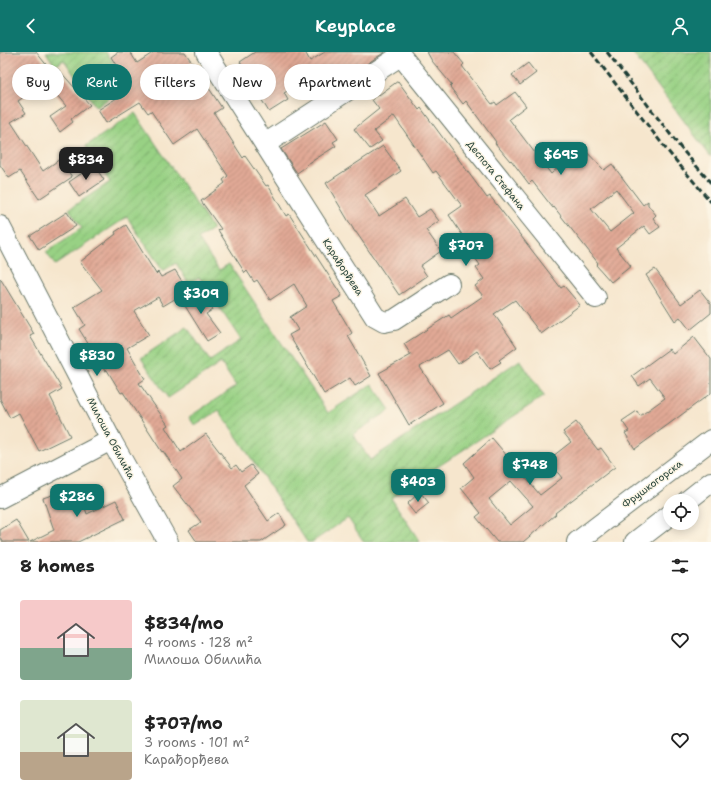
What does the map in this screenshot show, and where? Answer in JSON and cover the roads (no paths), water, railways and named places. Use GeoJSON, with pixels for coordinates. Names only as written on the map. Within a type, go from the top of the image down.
{"type":"FeatureCollection","features":[{"type":"Feature","properties":{"kind":"street","name":"Карађорђева"},"geometry":{"type":"LineString","coordinates":[[206,52],[375,317],[384,322],[394,320],[449,284]]}},
{"type":"Feature","properties":{"kind":"street"},"geometry":{"type":"LineString","coordinates":[[265,144],[399,54]]}},
{"type":"Feature","properties":{"kind":"street","name":"Деспота Стефана"},"geometry":{"type":"LineString","coordinates":[[399,54],[596,298]]}},
{"type":"Feature","properties":{"kind":"street","name":"Милоша Обилића"},"geometry":{"type":"LineString","coordinates":[[0,226],[111,440],[168,542]]}},
{"type":"Feature","properties":{"kind":"street"},"geometry":{"type":"LineString","coordinates":[[0,498],[111,440]]}},
{"type":"Feature","properties":{"kind":"street","name":"Фрушкогорска"},"geometry":{"type":"LineString","coordinates":[[578,542],[599,535],[711,440]]}},
{"type":"Feature","properties":{"kind":"street"},"geometry":{"type":"LineString","coordinates":[[696,494],[711,482]]}},
{"type":"Feature","properties":{"kind":"street"},"geometry":{"type":"LineString","coordinates":[[635,542],[663,520]]}},
{"type":"Feature","properties":{"kind":"railway"},"geometry":{"type":"LineString","coordinates":[[591,52],[666,149],[711,202]]}},
{"type":"Feature","properties":{"kind":"railway"},"geometry":{"type":"LineString","coordinates":[[607,52],[680,147],[711,183]]}}]}
